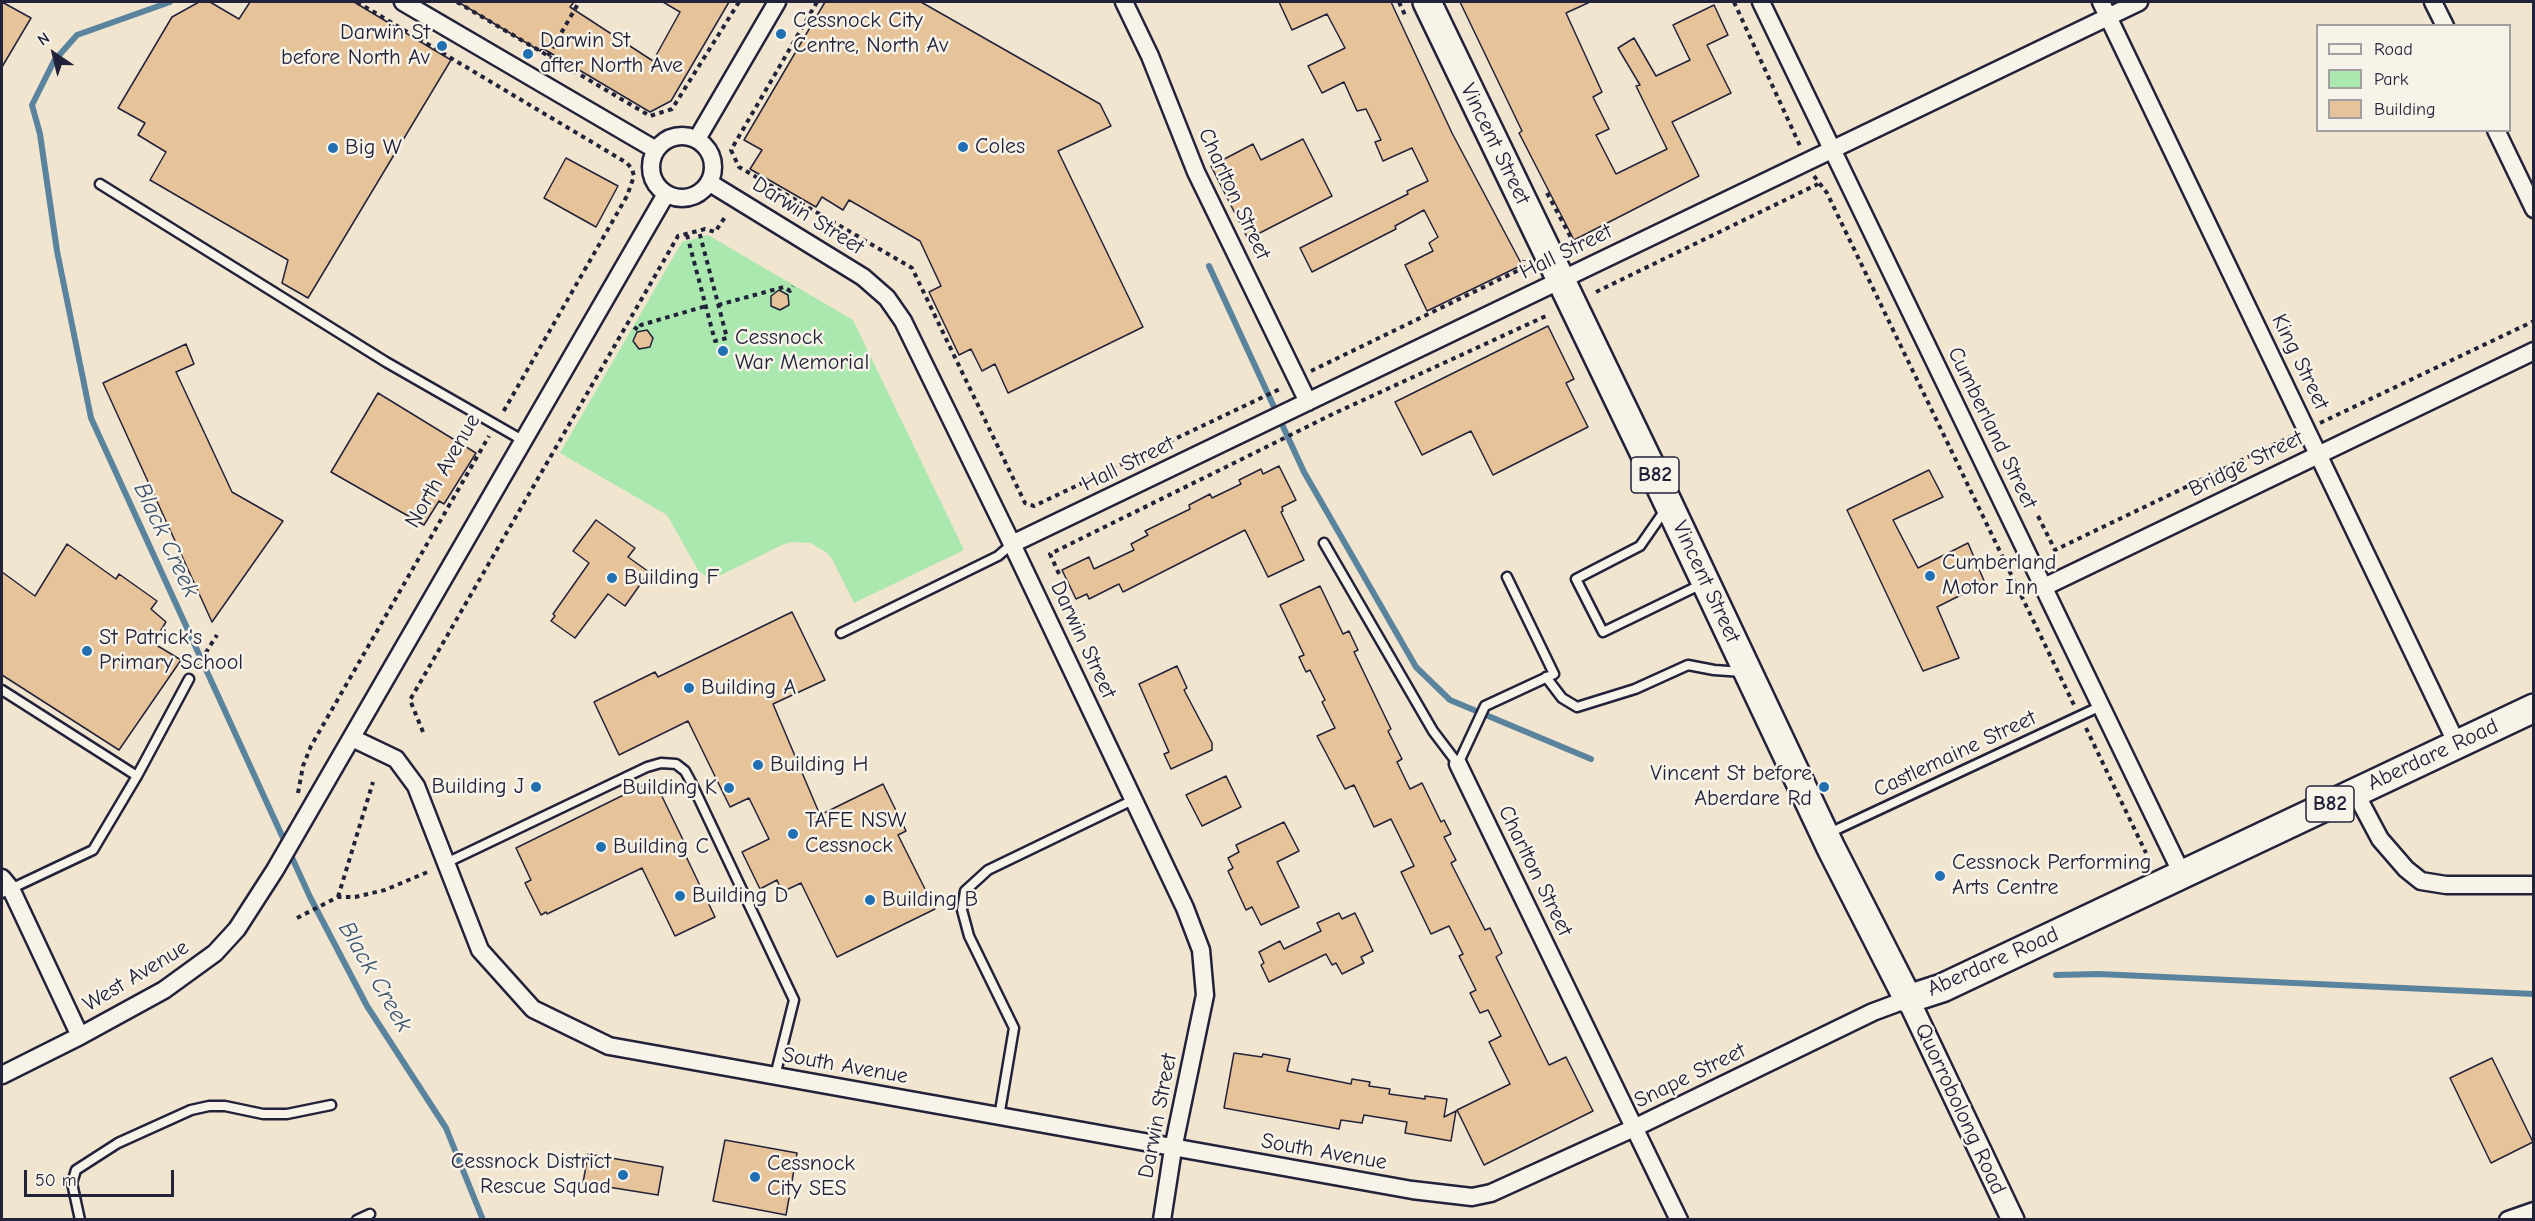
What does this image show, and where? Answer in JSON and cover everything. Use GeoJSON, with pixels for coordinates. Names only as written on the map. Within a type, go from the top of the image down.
{"type":"FeatureCollection","features":[{"type":"Feature","properties":{"kind":"main road","name":"Vincent Street"},"geometry":{"type":"LineString","coordinates":[[1427,2],[1825,835],[1908,999]]}},
{"type":"Feature","properties":{"kind":"main road","name":"Aberdare Road"},"geometry":{"type":"LineString","coordinates":[[1908,999],[1942,988],[2534,708]]}},
{"type":"Feature","properties":{"kind":"street"},"geometry":{"type":"LineString","coordinates":[[403,2],[656,150]]}},
{"type":"Feature","properties":{"kind":"street"},"geometry":{"type":"LineString","coordinates":[[697,139],[777,2]]}},
{"type":"Feature","properties":{"kind":"street","name":"Charlton Street"},"geometry":{"type":"LineString","coordinates":[[1124,2],[1149,53],[1196,172],[1308,402]]}},
{"type":"Feature","properties":{"kind":"street","name":"Cumberland Street"},"geometry":{"type":"LineString","coordinates":[[1761,2],[2182,874]]}},
{"type":"Feature","properties":{"kind":"street","name":"Hall Street"},"geometry":{"type":"LineString","coordinates":[[1012,544],[1832,149],[2104,9],[2139,2]]}},
{"type":"Feature","properties":{"kind":"street"},"geometry":{"type":"LineString","coordinates":[[2433,2],[2444,24]]}},
{"type":"Feature","properties":{"kind":"street","name":"King Street"},"geometry":{"type":"LineString","coordinates":[[2104,9],[2457,744]]}},
{"type":"Feature","properties":{"kind":"street"},"geometry":{"type":"LineString","coordinates":[[2497,132],[2534,209]]}},
{"type":"Feature","properties":{"kind":"street"},"geometry":{"type":"LineString","coordinates":[[689,136],[697,139],[711,155],[714,169],[710,183],[690,198],[682,199],[666,194],[654,182],[652,174],[651,166],[656,150],[661,144],[674,137],[689,136]]}},
{"type":"Feature","properties":{"kind":"street","name":"Darwin Street"},"geometry":{"type":"LineString","coordinates":[[710,183],[863,277],[887,298],[903,321],[1185,908],[1200,950],[1205,995],[1173,1149],[1162,1220]]}},
{"type":"Feature","properties":{"kind":"street"},"geometry":{"type":"LineString","coordinates":[[352,738],[666,194]]}},
{"type":"Feature","properties":{"kind":"street","name":"Bridge Street"},"geometry":{"type":"LineString","coordinates":[[2044,587],[2534,351]]}},
{"type":"Feature","properties":{"kind":"street","name":"West Avenue"},"geometry":{"type":"LineString","coordinates":[[2,1075],[164,990],[215,953],[237,929],[275,870],[352,738]]}},
{"type":"Feature","properties":{"kind":"street","name":"South Avenue"},"geometry":{"type":"LineString","coordinates":[[352,738],[388,754],[407,771],[417,786],[480,950],[533,1009],[609,1046],[1173,1149],[1412,1190],[1472,1197],[1491,1194]]}},
{"type":"Feature","properties":{"kind":"street","name":"Charlton Street"},"geometry":{"type":"LineString","coordinates":[[1458,764],[1678,1220]]}},
{"type":"Feature","properties":{"kind":"street"},"geometry":{"type":"LineString","coordinates":[[2355,792],[2380,839],[2421,881],[2446,885],[2534,885]]}},
{"type":"Feature","properties":{"kind":"street"},"geometry":{"type":"LineString","coordinates":[[4,886],[80,1036]]}},
{"type":"Feature","properties":{"kind":"street","name":"Snape Street"},"geometry":{"type":"LineString","coordinates":[[1491,1194],[1634,1128],[1873,1012],[1908,999]]}},
{"type":"Feature","properties":{"kind":"street","name":"Quorrobolong Road"},"geometry":{"type":"LineString","coordinates":[[1908,999],[2013,1220]]}},
{"type":"Feature","properties":{"kind":"street"},"geometry":{"type":"LineString","coordinates":[[2508,1220],[2534,1210]]}},
{"type":"Feature","properties":{"kind":"lane"},"geometry":{"type":"LineString","coordinates":[[100,184],[351,339],[524,441]]}},
{"type":"Feature","properties":{"kind":"lane"},"geometry":{"type":"LineString","coordinates":[[1669,505],[1640,546],[1576,579],[1603,632],[1706,582]]}},
{"type":"Feature","properties":{"kind":"lane"},"geometry":{"type":"LineString","coordinates":[[1324,543],[1433,731],[1458,764],[1481,714],[1492,702],[1554,674],[1507,577]]}},
{"type":"Feature","properties":{"kind":"lane"},"geometry":{"type":"LineString","coordinates":[[841,633],[998,556],[1012,544]]}},
{"type":"Feature","properties":{"kind":"lane"},"geometry":{"type":"LineString","coordinates":[[1546,677],[1562,698],[1577,707],[1635,689],[1688,665],[1714,670],[1749,672]]}},
{"type":"Feature","properties":{"kind":"lane"},"geometry":{"type":"LineString","coordinates":[[4,886],[93,850],[137,776],[189,679]]}},
{"type":"Feature","properties":{"kind":"lane"},"geometry":{"type":"LineString","coordinates":[[2,690],[137,776]]}},
{"type":"Feature","properties":{"kind":"lane","name":"Castlemaine Street"},"geometry":{"type":"LineString","coordinates":[[1825,835],[2101,706]]}},
{"type":"Feature","properties":{"kind":"lane"},"geometry":{"type":"LineString","coordinates":[[446,863],[647,767],[661,763],[676,764],[685,771],[691,782],[794,1000],[775,1076]]}},
{"type":"Feature","properties":{"kind":"lane"},"geometry":{"type":"LineString","coordinates":[[999,1117],[1014,1028],[969,936],[962,910],[965,891],[988,870],[1133,800]]}},
{"type":"Feature","properties":{"kind":"lane"},"geometry":{"type":"LineString","coordinates":[[80,1220],[72,1184],[76,1170],[90,1158],[137,1134],[191,1110],[209,1106],[225,1106],[263,1114],[281,1114],[332,1105]]}},
{"type":"Feature","properties":{"kind":"lane"},"geometry":{"type":"LineString","coordinates":[[357,1220],[370,1214]]}},
{"type":"Feature","properties":{"kind":"path","name":"North Avenue"},"geometry":{"type":"LineString","coordinates":[[297,797],[303,766],[311,746],[627,196],[634,176],[627,163],[357,2]]}},
{"type":"Feature","properties":{"kind":"path"},"geometry":{"type":"LineString","coordinates":[[457,2],[650,116],[672,109],[739,2]]}},
{"type":"Feature","properties":{"kind":"path"},"geometry":{"type":"LineString","coordinates":[[548,56],[579,2]]}},
{"type":"Feature","properties":{"kind":"path"},"geometry":{"type":"LineString","coordinates":[[731,150],[817,2]]}},
{"type":"Feature","properties":{"kind":"path"},"geometry":{"type":"LineString","coordinates":[[1734,2],[1797,141]]}},
{"type":"Feature","properties":{"kind":"path","name":"Cumberland Street"},"geometry":{"type":"LineString","coordinates":[[1596,292],[1818,184],[1827,193],[2002,555]]}},
{"type":"Feature","properties":{"kind":"path"},"geometry":{"type":"LineString","coordinates":[[423,732],[410,700],[678,236],[705,229],[716,232],[725,217]]}},
{"type":"Feature","properties":{"kind":"path"},"geometry":{"type":"LineString","coordinates":[[687,235],[716,342],[727,338],[699,231]]}},
{"type":"Feature","properties":{"kind":"path","name":"Hall Street"},"geometry":{"type":"LineString","coordinates":[[1034,506],[1259,400],[1523,268]]}},
{"type":"Feature","properties":{"kind":"path"},"geometry":{"type":"LineString","coordinates":[[718,305],[784,287],[790,291],[793,286]]}},
{"type":"Feature","properties":{"kind":"path"},"geometry":{"type":"LineString","coordinates":[[634,327],[638,330],[641,325],[706,306]]}},
{"type":"Feature","properties":{"kind":"path","name":"Hall Street"},"geometry":{"type":"LineString","coordinates":[[1059,574],[1050,554],[1278,441],[1546,316]]}},
{"type":"Feature","properties":{"kind":"path"},"geometry":{"type":"LineString","coordinates":[[2038,516],[2055,550]]}},
{"type":"Feature","properties":{"kind":"path"},"geometry":{"type":"LineString","coordinates":[[189,679],[217,635]]}},
{"type":"Feature","properties":{"kind":"path"},"geometry":{"type":"LineString","coordinates":[[338,897],[373,782]]}},
{"type":"Feature","properties":{"kind":"path"},"geometry":{"type":"LineString","coordinates":[[297,918],[338,897],[355,897],[385,890],[446,863]]}},
{"type":"Feature","properties":{"kind":"green space"},"geometry":{"type":"Polygon","coordinates":[[[708,235],[853,320],[964,550],[854,603],[832,559],[826,552],[810,543],[791,542],[782,545],[717,577],[708,578],[698,570],[667,515],[560,453],[682,242],[708,235]]]}},
{"type":"Feature","properties":{"kind":"building"},"geometry":{"type":"Polygon","coordinates":[[[2,2],[31,18],[2,67],[2,2]]]}},
{"type":"Feature","properties":{"kind":"building"},"geometry":{"type":"Polygon","coordinates":[[[199,2],[210,2],[239,19],[250,2],[354,2],[451,60],[308,298],[282,283],[288,260],[150,180],[166,152],[138,135],[145,123],[118,108],[172,17],[199,2]]]}},
{"type":"Feature","properties":{"kind":"building"},"geometry":{"type":"Polygon","coordinates":[[[458,2],[574,2],[570,7],[653,61],[680,12],[663,2],[729,2],[671,101],[650,112],[542,48],[540,51],[458,2]]]}},
{"type":"Feature","properties":{"kind":"building"},"geometry":{"type":"Polygon","coordinates":[[[825,2],[921,2],[1100,104],[1111,126],[1058,151],[1143,327],[1008,393],[995,364],[982,371],[971,349],[959,355],[929,292],[941,286],[920,241],[849,200],[843,210],[822,197],[816,207],[750,169],[762,150],[744,140],[825,2]]]}},
{"type":"Feature","properties":{"kind":"building"},"geometry":{"type":"Polygon","coordinates":[[[1279,2],[1391,2],[1452,133],[1522,265],[1427,311],[1405,265],[1433,251],[1429,243],[1438,237],[1424,210],[1395,226],[1396,229],[1312,272],[1300,248],[1408,194],[1407,191],[1428,181],[1412,148],[1383,161],[1375,142],[1381,140],[1366,109],[1357,111],[1344,82],[1322,93],[1308,66],[1345,48],[1327,14],[1292,30],[1279,2]]]}},
{"type":"Feature","properties":{"kind":"building"},"geometry":{"type":"Polygon","coordinates":[[[1460,2],[1590,2],[1566,13],[1602,92],[1593,97],[1609,129],[1596,135],[1616,174],[1667,149],[1636,86],[1640,85],[1618,48],[1634,38],[1656,76],[1690,60],[1673,25],[1714,5],[1728,35],[1707,45],[1731,93],[1672,122],[1699,176],[1574,240],[1519,133],[1522,131],[1460,2]]]}},
{"type":"Feature","properties":{"kind":"building"},"geometry":{"type":"Polygon","coordinates":[[[1303,139],[1332,196],[1248,239],[1211,166],[1253,144],[1261,160],[1303,139]]]}},
{"type":"Feature","properties":{"kind":"building"},"geometry":{"type":"Polygon","coordinates":[[[566,158],[618,186],[596,227],[544,198],[566,158]]]}},
{"type":"Feature","properties":{"kind":"building"},"geometry":{"type":"Polygon","coordinates":[[[779,290],[788,295],[789,305],[780,310],[771,306],[771,296],[779,290]]]}},
{"type":"Feature","properties":{"kind":"building"},"geometry":{"type":"Polygon","coordinates":[[[1548,326],[1574,379],[1566,383],[1588,427],[1493,475],[1471,431],[1422,455],[1395,402],[1548,326]]]}},
{"type":"Feature","properties":{"kind":"building"},"geometry":{"type":"Polygon","coordinates":[[[647,330],[653,338],[650,347],[639,349],[633,341],[637,332],[647,330]]]}},
{"type":"Feature","properties":{"kind":"building"},"geometry":{"type":"Polygon","coordinates":[[[186,344],[194,364],[176,372],[232,492],[283,521],[212,622],[103,383],[186,344]]]}},
{"type":"Feature","properties":{"kind":"building"},"geometry":{"type":"Polygon","coordinates":[[[378,393],[476,453],[444,504],[439,501],[424,525],[331,472],[378,393]]]}},
{"type":"Feature","properties":{"kind":"building"},"geometry":{"type":"Polygon","coordinates":[[[1279,466],[1296,500],[1282,507],[1281,512],[1304,560],[1268,577],[1245,530],[1123,592],[1119,584],[1089,599],[1087,594],[1076,599],[1062,570],[1089,557],[1094,569],[1134,550],[1131,544],[1148,535],[1145,531],[1190,509],[1189,505],[1210,494],[1212,498],[1241,484],[1239,480],[1261,469],[1263,474],[1279,466]]]}},
{"type":"Feature","properties":{"kind":"building","name":"Cumberland Motor Inn"},"geometry":{"type":"Polygon","coordinates":[[[1929,470],[1943,497],[1893,520],[1918,568],[1968,543],[1985,583],[1937,607],[1959,658],[1923,671],[1847,510],[1929,470]]]}},
{"type":"Feature","properties":{"kind":"building","name":"Building F"},"geometry":{"type":"Polygon","coordinates":[[[596,520],[635,548],[628,557],[649,572],[625,606],[608,594],[575,638],[551,621],[555,616],[553,614],[589,563],[573,551],[596,520]]]}},
{"type":"Feature","properties":{"kind":"building","name":"St Patrick's Primary School"},"geometry":{"type":"Polygon","coordinates":[[[67,544],[116,579],[119,574],[157,601],[151,609],[166,622],[153,643],[181,660],[119,750],[2,675],[2,572],[35,596],[67,544]]]}},
{"type":"Feature","properties":{"kind":"building"},"geometry":{"type":"Polygon","coordinates":[[[1320,586],[1343,634],[1349,631],[1358,650],[1354,652],[1391,729],[1388,731],[1402,759],[1397,762],[1410,789],[1422,783],[1441,822],[1444,820],[1451,834],[1444,837],[1456,860],[1451,863],[1485,930],[1490,928],[1502,953],[1496,957],[1549,1065],[1566,1057],[1593,1111],[1484,1165],[1457,1110],[1510,1084],[1489,1042],[1501,1036],[1488,1010],[1480,1013],[1470,993],[1476,990],[1459,956],[1463,954],[1449,926],[1431,934],[1401,872],[1414,866],[1391,819],[1374,827],[1354,785],[1345,789],[1317,736],[1335,728],[1322,702],[1325,700],[1310,670],[1306,672],[1299,657],[1304,655],[1280,605],[1320,586]]]}},
{"type":"Feature","properties":{"kind":"building"},"geometry":{"type":"Polygon","coordinates":[[[792,612],[825,680],[773,704],[820,815],[883,784],[906,831],[898,835],[935,909],[837,957],[801,883],[782,892],[777,880],[760,889],[742,852],[769,839],[749,798],[730,807],[688,721],[619,755],[594,702],[655,672],[658,677],[792,612]]]}},
{"type":"Feature","properties":{"kind":"building"},"geometry":{"type":"Polygon","coordinates":[[[1177,666],[1187,688],[1184,690],[1212,743],[1212,750],[1171,769],[1164,754],[1169,752],[1139,684],[1177,666]]]}},
{"type":"Feature","properties":{"kind":"building"},"geometry":{"type":"Polygon","coordinates":[[[1226,776],[1241,807],[1202,826],[1186,795],[1226,776]]]}},
{"type":"Feature","properties":{"kind":"building","name":"Building C"},"geometry":{"type":"Polygon","coordinates":[[[654,780],[686,846],[682,848],[715,917],[675,936],[642,868],[541,915],[525,883],[531,880],[516,848],[654,780]]]}},
{"type":"Feature","properties":{"kind":"building"},"geometry":{"type":"Polygon","coordinates":[[[1284,822],[1299,851],[1277,862],[1299,907],[1261,925],[1252,907],[1246,910],[1228,871],[1233,868],[1228,858],[1239,852],[1236,845],[1284,822]]]}},
{"type":"Feature","properties":{"kind":"building"},"geometry":{"type":"Polygon","coordinates":[[[1339,913],[1342,919],[1355,913],[1373,951],[1361,957],[1364,963],[1342,974],[1336,963],[1332,965],[1326,954],[1269,982],[1261,965],[1264,963],[1259,952],[1280,941],[1284,949],[1321,931],[1317,923],[1339,913]]]}},
{"type":"Feature","properties":{"kind":"building"},"geometry":{"type":"Polygon","coordinates":[[[1234,1053],[1262,1057],[1263,1054],[1290,1059],[1287,1071],[1351,1084],[1352,1079],[1370,1082],[1369,1086],[1390,1089],[1389,1094],[1425,1099],[1425,1096],[1447,1099],[1444,1117],[1456,1111],[1451,1141],[1405,1133],[1407,1122],[1364,1115],[1362,1123],[1341,1120],[1339,1129],[1224,1108],[1234,1053]]]}},
{"type":"Feature","properties":{"kind":"building"},"geometry":{"type":"Polygon","coordinates":[[[2492,1058],[2533,1142],[2491,1163],[2450,1078],[2492,1058]]]}},
{"type":"Feature","properties":{"kind":"building","name":"Cessnock City SES"},"geometry":{"type":"Polygon","coordinates":[[[725,1140],[797,1153],[786,1215],[713,1201],[725,1140]]]}},
{"type":"Feature","properties":{"kind":"building","name":"Cessnock District Rescue Squad"},"geometry":{"type":"Polygon","coordinates":[[[588,1154],[663,1167],[658,1195],[583,1183],[588,1154]]]}},
{"type":"Feature","properties":{"kind":"waterway","name":"Black Creek"},"geometry":{"type":"LineString","coordinates":[[170,2],[77,35],[54,61],[32,105],[40,134],[57,251],[91,418],[310,897],[367,1006],[446,1128],[483,1220]]}},
{"type":"Feature","properties":{"kind":"waterway"},"geometry":{"type":"LineString","coordinates":[[1209,266],[1304,472],[1416,667],[1450,700],[1591,759]]}},
{"type":"Feature","properties":{"kind":"waterway"},"geometry":{"type":"LineString","coordinates":[[2056,975],[2099,974],[2534,994]]}},
{"type":"Feature","properties":{"kind":"place","name":"Cessnock City Centre, North Av"},"geometry":{"type":"Point","coordinates":[781,34]}},
{"type":"Feature","properties":{"kind":"place","name":"Darwin St before North Av"},"geometry":{"type":"Point","coordinates":[442,46]}},
{"type":"Feature","properties":{"kind":"place","name":"Darwin St after North Ave"},"geometry":{"type":"Point","coordinates":[528,54]}},
{"type":"Feature","properties":{"kind":"place","name":"Coles"},"geometry":{"type":"Point","coordinates":[963,147]}},
{"type":"Feature","properties":{"kind":"place","name":"Big W"},"geometry":{"type":"Point","coordinates":[333,148]}},
{"type":"Feature","properties":{"kind":"place","name":"Cessnock War Memorial"},"geometry":{"type":"Point","coordinates":[723,351]}},
{"type":"Feature","properties":{"kind":"place","name":"Cumberland Motor Inn"},"geometry":{"type":"Point","coordinates":[1930,576]}},
{"type":"Feature","properties":{"kind":"place","name":"Building F"},"geometry":{"type":"Point","coordinates":[612,578]}},
{"type":"Feature","properties":{"kind":"place","name":"St Patrick's Primary School"},"geometry":{"type":"Point","coordinates":[87,651]}},
{"type":"Feature","properties":{"kind":"place","name":"Building A"},"geometry":{"type":"Point","coordinates":[689,688]}},
{"type":"Feature","properties":{"kind":"place","name":"Building H"},"geometry":{"type":"Point","coordinates":[758,765]}},
{"type":"Feature","properties":{"kind":"place","name":"Building J"},"geometry":{"type":"Point","coordinates":[536,787]}},
{"type":"Feature","properties":{"kind":"place","name":"Vincent St before Aberdare Rd"},"geometry":{"type":"Point","coordinates":[1824,787]}},
{"type":"Feature","properties":{"kind":"place","name":"Building K"},"geometry":{"type":"Point","coordinates":[729,788]}},
{"type":"Feature","properties":{"kind":"place","name":"TAFE NSW Cessnock"},"geometry":{"type":"Point","coordinates":[793,834]}},
{"type":"Feature","properties":{"kind":"place","name":"Building C"},"geometry":{"type":"Point","coordinates":[601,847]}},
{"type":"Feature","properties":{"kind":"place","name":"Cessnock Performing Arts Centre"},"geometry":{"type":"Point","coordinates":[1940,876]}},
{"type":"Feature","properties":{"kind":"place","name":"Building D"},"geometry":{"type":"Point","coordinates":[680,896]}},
{"type":"Feature","properties":{"kind":"place","name":"Building B"},"geometry":{"type":"Point","coordinates":[870,900]}},
{"type":"Feature","properties":{"kind":"place","name":"Cessnock District Rescue Squad"},"geometry":{"type":"Point","coordinates":[623,1175]}},
{"type":"Feature","properties":{"kind":"place","name":"Cessnock City SES"},"geometry":{"type":"Point","coordinates":[755,1177]}}]}
